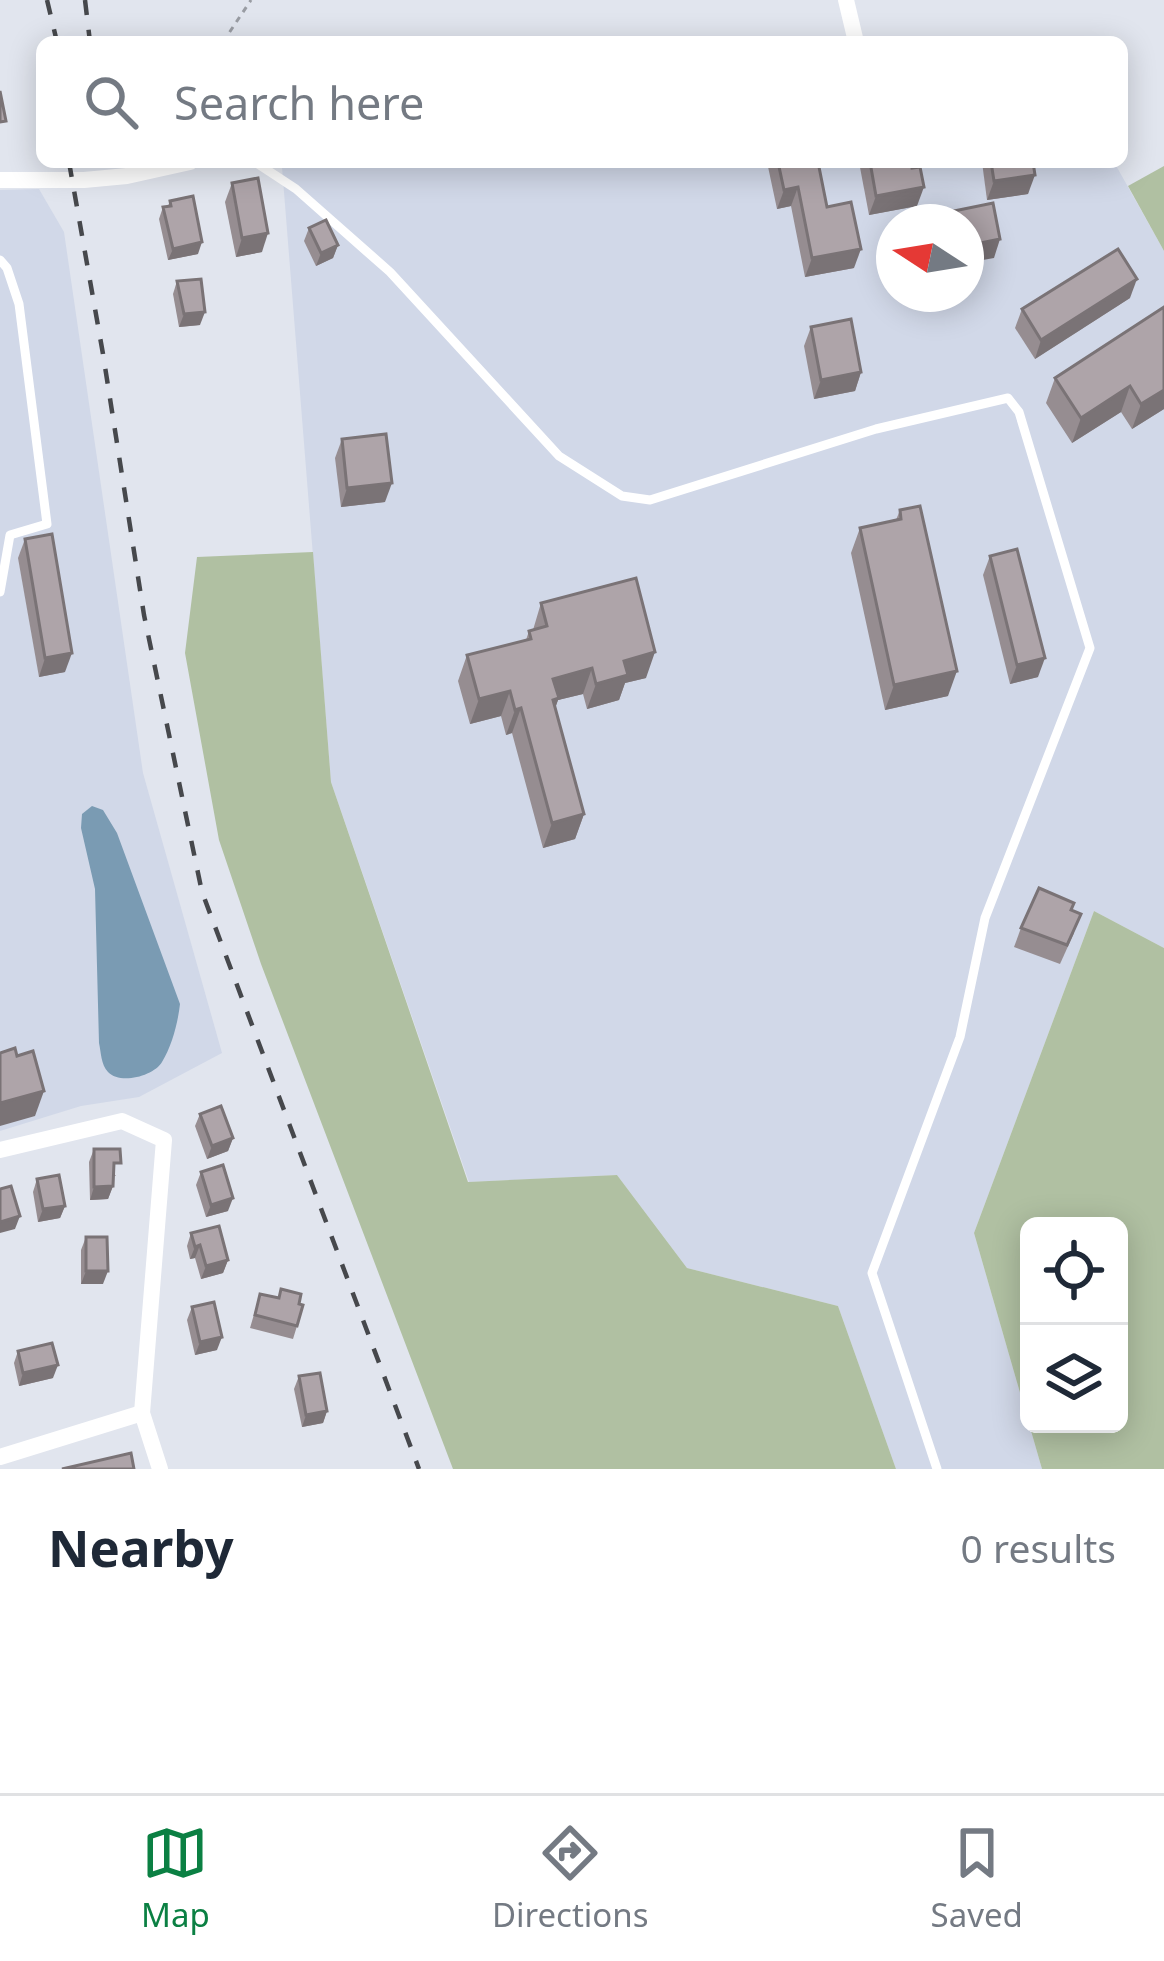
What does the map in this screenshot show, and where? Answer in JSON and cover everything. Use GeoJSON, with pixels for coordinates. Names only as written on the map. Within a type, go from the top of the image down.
{"type":"FeatureCollection","features":[{"type":"Feature","properties":{"kind":"street"},"geometry":{"type":"LineString","coordinates":[[846,0],[855,36]]}},
{"type":"Feature","properties":{"kind":"street"},"geometry":{"type":"LineString","coordinates":[[0,180],[84,180],[163,168]]}},
{"type":"Feature","properties":{"kind":"street"},"geometry":{"type":"LineString","coordinates":[[0,1150],[122,1121],[164,1140],[142,1413],[160,1469]]}},
{"type":"Feature","properties":{"kind":"street"},"geometry":{"type":"LineString","coordinates":[[0,1457],[142,1413]]}},
{"type":"Feature","properties":{"kind":"lane"},"geometry":{"type":"LineString","coordinates":[[264,168],[296,188],[389,272],[559,456],[622,496],[650,500],[876,429],[1008,398],[1019,412],[1090,649],[985,918],[960,1037],[872,1273],[937,1469]]}},
{"type":"Feature","properties":{"kind":"lane"},"geometry":{"type":"LineString","coordinates":[[0,260],[19,304],[47,524],[10,535],[0,592]]}},
{"type":"Feature","properties":{"kind":"path"},"geometry":{"type":"LineString","coordinates":[[227,36],[251,0]]}},
{"type":"Feature","properties":{"kind":"shaded area"},"geometry":{"type":"Polygon","coordinates":[[[282,168],[1117,168],[1164,251],[1164,948],[1094,911],[974,1233],[1020,1393],[1020,1433],[1032,1433],[1042,1469],[896,1469],[838,1306],[687,1268],[617,1175],[469,1182],[331,782],[282,168]]]}},
{"type":"Feature","properties":{"kind":"shaded area"},"geometry":{"type":"Polygon","coordinates":[[[39,189],[64,232],[143,773],[222,1053],[139,1097],[81,1106],[0,1131],[0,190],[39,189]]]}},
{"type":"Feature","properties":{"kind":"green space"},"geometry":{"type":"Polygon","coordinates":[[[1164,166],[1164,251],[1128,186],[1164,166]]]}},
{"type":"Feature","properties":{"kind":"green space"},"geometry":{"type":"Polygon","coordinates":[[[313,552],[331,782],[468,1182],[617,1175],[687,1268],[838,1306],[896,1469],[453,1469],[261,964],[219,840],[185,653],[197,557],[313,552]]]}},
{"type":"Feature","properties":{"kind":"green space"},"geometry":{"type":"Polygon","coordinates":[[[1094,911],[1164,948],[1164,1469],[1042,1469],[1032,1433],[1128,1433],[1128,1217],[1020,1217],[1020,1393],[974,1233],[1094,911]]]}},
{"type":"Feature","properties":{"kind":"water"},"geometry":{"type":"Polygon","coordinates":[[[92,806],[103,810],[117,833],[180,1004],[162,1062],[136,1077],[120,1078],[108,1072],[99,1043],[95,889],[81,828],[82,814],[92,806]]]}},
{"type":"Feature","properties":{"kind":"building"},"geometry":{"type":"Polygon","coordinates":[[[0,91],[6,121],[0,122],[0,91]]]}},
{"type":"Feature","properties":{"kind":"building"},"geometry":{"type":"Polygon","coordinates":[[[779,168],[819,168],[827,207],[851,202],[861,249],[812,258],[798,187],[784,190],[779,168]]]}},
{"type":"Feature","properties":{"kind":"building"},"geometry":{"type":"Polygon","coordinates":[[[871,168],[920,168],[924,187],[876,196],[871,168]]]}},
{"type":"Feature","properties":{"kind":"building"},"geometry":{"type":"Polygon","coordinates":[[[992,168],[1034,168],[1035,175],[994,181],[992,168]]]}},
{"type":"Feature","properties":{"kind":"building"},"geometry":{"type":"Polygon","coordinates":[[[258,178],[268,233],[242,238],[232,183],[258,178]]]}},
{"type":"Feature","properties":{"kind":"building"},"geometry":{"type":"Polygon","coordinates":[[[193,196],[202,242],[173,249],[163,207],[193,196]]]}},
{"type":"Feature","properties":{"kind":"building"},"geometry":{"type":"Polygon","coordinates":[[[993,203],[1000,239],[984,242],[984,205],[993,203]]]}},
{"type":"Feature","properties":{"kind":"building"},"geometry":{"type":"Polygon","coordinates":[[[326,220],[338,245],[321,253],[309,228],[326,220]]]}},
{"type":"Feature","properties":{"kind":"building"},"geometry":{"type":"Polygon","coordinates":[[[1118,249],[1137,279],[1041,340],[1022,309],[1118,249]]]}},
{"type":"Feature","properties":{"kind":"building"},"geometry":{"type":"Polygon","coordinates":[[[201,279],[205,312],[184,314],[177,281],[201,279]]]}},
{"type":"Feature","properties":{"kind":"building"},"geometry":{"type":"Polygon","coordinates":[[[1164,307],[1164,390],[1141,404],[1130,386],[1081,418],[1055,378],[1164,307]]]}},
{"type":"Feature","properties":{"kind":"building"},"geometry":{"type":"Polygon","coordinates":[[[851,319],[861,372],[821,380],[811,327],[851,319]]]}},
{"type":"Feature","properties":{"kind":"building"},"geometry":{"type":"Polygon","coordinates":[[[386,434],[392,483],[347,488],[342,439],[386,434]]]}},
{"type":"Feature","properties":{"kind":"building"},"geometry":{"type":"Polygon","coordinates":[[[920,506],[957,671],[894,685],[860,528],[901,519],[900,510],[920,506]]]}},
{"type":"Feature","properties":{"kind":"building"},"geometry":{"type":"Polygon","coordinates":[[[52,534],[72,653],[45,658],[25,539],[52,534]]]}},
{"type":"Feature","properties":{"kind":"building"},"geometry":{"type":"Polygon","coordinates":[[[1017,549],[1045,658],[1017,665],[990,556],[1017,549]]]}},
{"type":"Feature","properties":{"kind":"building"},"geometry":{"type":"Polygon","coordinates":[[[636,578],[655,652],[624,661],[628,675],[596,684],[592,668],[553,679],[559,698],[553,700],[584,814],[552,823],[521,708],[515,710],[510,691],[479,699],[467,655],[531,639],[529,631],[547,626],[541,603],[636,578]]]}},
{"type":"Feature","properties":{"kind":"building"},"geometry":{"type":"Polygon","coordinates":[[[1039,888],[1074,903],[1071,910],[1081,914],[1067,945],[1021,928],[1039,888]]]}},
{"type":"Feature","properties":{"kind":"building"},"geometry":{"type":"Polygon","coordinates":[[[15,1048],[17,1056],[33,1051],[44,1091],[0,1103],[0,1053],[15,1048]]]}},
{"type":"Feature","properties":{"kind":"building"},"geometry":{"type":"Polygon","coordinates":[[[221,1106],[233,1138],[212,1146],[200,1114],[221,1106]]]}},
{"type":"Feature","properties":{"kind":"building"},"geometry":{"type":"Polygon","coordinates":[[[94,1149],[120,1149],[113,1186],[94,1187],[94,1149]]]}},
{"type":"Feature","properties":{"kind":"building"},"geometry":{"type":"Polygon","coordinates":[[[223,1165],[233,1198],[211,1205],[201,1172],[223,1165]]]}},
{"type":"Feature","properties":{"kind":"building"},"geometry":{"type":"Polygon","coordinates":[[[59,1175],[65,1206],[43,1209],[37,1179],[59,1175]]]}},
{"type":"Feature","properties":{"kind":"building"},"geometry":{"type":"Polygon","coordinates":[[[11,1186],[20,1216],[0,1222],[0,1189],[11,1186]]]}},
{"type":"Feature","properties":{"kind":"building"},"geometry":{"type":"Polygon","coordinates":[[[219,1226],[228,1260],[206,1266],[191,1233],[219,1226]]]}},
{"type":"Feature","properties":{"kind":"building"},"geometry":{"type":"Polygon","coordinates":[[[86,1237],[107,1237],[108,1271],[86,1271],[86,1237]]]}},
{"type":"Feature","properties":{"kind":"building"},"geometry":{"type":"Polygon","coordinates":[[[281,1289],[301,1294],[297,1326],[255,1315],[260,1294],[279,1298],[281,1289]]]}},
{"type":"Feature","properties":{"kind":"building"},"geometry":{"type":"Polygon","coordinates":[[[214,1302],[222,1337],[200,1342],[192,1307],[214,1302]]]}},
{"type":"Feature","properties":{"kind":"building"},"geometry":{"type":"Polygon","coordinates":[[[52,1343],[58,1365],[23,1373],[18,1351],[52,1343]]]}},
{"type":"Feature","properties":{"kind":"building"},"geometry":{"type":"Polygon","coordinates":[[[320,1373],[327,1411],[306,1415],[299,1376],[320,1373]]]}},
{"type":"Feature","properties":{"kind":"building"},"geometry":{"type":"Polygon","coordinates":[[[131,1453],[134,1469],[62,1469],[131,1453]]]}},
{"type":"Feature","properties":{"kind":"railway"},"geometry":{"type":"LineString","coordinates":[[47,0],[56,36]]}},
{"type":"Feature","properties":{"kind":"railway"},"geometry":{"type":"LineString","coordinates":[[85,0],[89,36]]}},
{"type":"Feature","properties":{"kind":"railway"},"geometry":{"type":"LineString","coordinates":[[70,168],[144,615],[202,892],[419,1469]]}}]}
